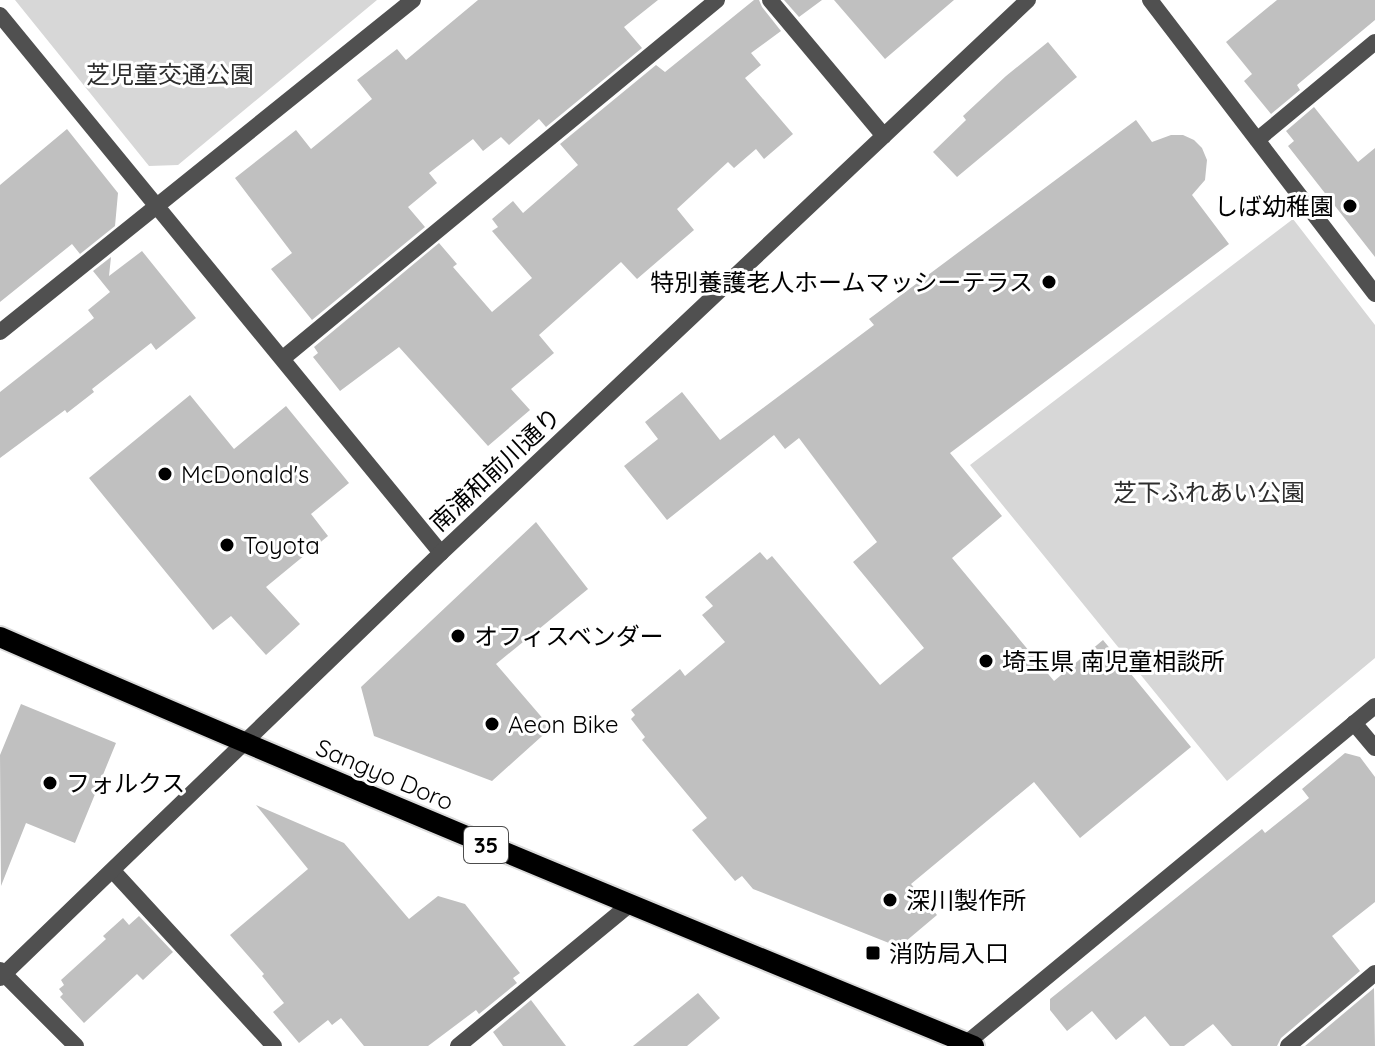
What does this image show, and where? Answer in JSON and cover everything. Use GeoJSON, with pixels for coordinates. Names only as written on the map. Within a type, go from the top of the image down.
{"type":"FeatureCollection","features":[{"type":"Feature","properties":{"kind":"main road","name":"Sangyo Doro"},"geometry":{"type":"LineString","coordinates":[[0,637],[243,743],[968,1045]]}},
{"type":"Feature","properties":{"kind":"street"},"geometry":{"type":"LineString","coordinates":[[0,332],[413,0]]}},
{"type":"Feature","properties":{"kind":"street"},"geometry":{"type":"LineString","coordinates":[[282,359],[717,0]]}},
{"type":"Feature","properties":{"kind":"street"},"geometry":{"type":"LineString","coordinates":[[770,0],[884,136]]}},
{"type":"Feature","properties":{"kind":"street","name":"南浦和前川通り"},"geometry":{"type":"LineString","coordinates":[[2,974],[113,871],[441,553],[1028,0]]}},
{"type":"Feature","properties":{"kind":"street"},"geometry":{"type":"LineString","coordinates":[[1150,0],[1375,294]]}},
{"type":"Feature","properties":{"kind":"street"},"geometry":{"type":"LineString","coordinates":[[0,15],[441,553]]}},
{"type":"Feature","properties":{"kind":"street"},"geometry":{"type":"LineString","coordinates":[[1257,140],[1375,42]]}},
{"type":"Feature","properties":{"kind":"street"},"geometry":{"type":"LineString","coordinates":[[968,1045],[1375,706]]}},
{"type":"Feature","properties":{"kind":"street"},"geometry":{"type":"LineString","coordinates":[[1354,723],[1375,748]]}},
{"type":"Feature","properties":{"kind":"street"},"geometry":{"type":"LineString","coordinates":[[113,871],[274,1046]]}},
{"type":"Feature","properties":{"kind":"street"},"geometry":{"type":"LineString","coordinates":[[464,1044],[629,905]]}},
{"type":"Feature","properties":{"kind":"street"},"geometry":{"type":"LineString","coordinates":[[1288,1046],[1375,973]]}},
{"type":"Feature","properties":{"kind":"street"},"geometry":{"type":"LineString","coordinates":[[2,974],[76,1046]]}},
{"type":"Feature","properties":{"kind":"green space","name":"芝児童交通公園"},"geometry":{"type":"Polygon","coordinates":[[[15,0],[377,0],[178,165],[149,166],[15,0]]]}},
{"type":"Feature","properties":{"kind":"green space","name":"芝下ふれあい公園"},"geometry":{"type":"Polygon","coordinates":[[[1293,219],[1375,325],[1375,658],[1227,781],[970,465],[1293,219]]]}},
{"type":"Feature","properties":{"kind":"building"},"geometry":{"type":"Polygon","coordinates":[[[478,0],[658,0],[624,27],[642,48],[546,127],[539,119],[509,145],[501,137],[483,151],[473,139],[429,173],[437,183],[408,207],[425,227],[312,320],[271,269],[292,253],[235,178],[296,130],[311,149],[372,99],[357,80],[397,49],[406,60],[478,0]]]}},
{"type":"Feature","properties":{"kind":"building"},"geometry":{"type":"Polygon","coordinates":[[[754,0],[759,0],[781,31],[751,53],[761,65],[745,78],[793,134],[764,159],[756,149],[734,168],[728,162],[677,209],[694,230],[637,279],[621,262],[539,335],[554,353],[511,389],[530,410],[488,446],[399,347],[340,391],[313,357],[318,353],[314,347],[439,243],[457,264],[453,267],[492,312],[532,278],[492,231],[498,227],[492,219],[513,201],[523,213],[578,165],[560,144],[656,65],[665,72],[754,0]]]}},
{"type":"Feature","properties":{"kind":"building"},"geometry":{"type":"Polygon","coordinates":[[[784,0],[822,0],[799,17],[784,0]]]}},
{"type":"Feature","properties":{"kind":"building"},"geometry":{"type":"Polygon","coordinates":[[[834,0],[954,0],[885,59],[834,0]]]}},
{"type":"Feature","properties":{"kind":"building"},"geometry":{"type":"Polygon","coordinates":[[[1277,0],[1375,0],[1375,20],[1297,85],[1300,90],[1271,114],[1244,81],[1252,74],[1226,42],[1277,0]]]}},
{"type":"Feature","properties":{"kind":"building"},"geometry":{"type":"Polygon","coordinates":[[[1048,42],[1077,77],[957,177],[933,152],[966,120],[963,116],[1048,42]]]}},
{"type":"Feature","properties":{"kind":"building"},"geometry":{"type":"Polygon","coordinates":[[[1314,107],[1358,162],[1375,148],[1375,257],[1288,146],[1294,141],[1286,131],[1314,107]]]}},
{"type":"Feature","properties":{"kind":"building"},"geometry":{"type":"Polygon","coordinates":[[[1136,120],[1152,142],[1171,135],[1183,135],[1202,148],[1207,160],[1205,180],[1192,195],[1229,244],[950,453],[1002,516],[952,558],[1054,681],[1103,640],[1191,747],[1080,838],[1034,782],[911,884],[937,915],[899,947],[753,889],[742,876],[735,881],[692,830],[707,818],[642,740],[645,737],[631,719],[635,715],[631,710],[680,669],[685,676],[725,642],[702,615],[713,606],[705,597],[760,552],[767,560],[772,556],[880,685],[924,648],[853,562],[877,542],[799,438],[785,449],[774,435],[667,520],[624,466],[658,439],[645,422],[682,392],[720,440],[874,325],[869,319],[1136,120]]]}},
{"type":"Feature","properties":{"kind":"building"},"geometry":{"type":"Polygon","coordinates":[[[67,129],[118,193],[115,226],[80,254],[72,244],[0,302],[0,185],[67,129]]]}},
{"type":"Feature","properties":{"kind":"building"},"geometry":{"type":"Polygon","coordinates":[[[142,251],[196,318],[156,350],[151,343],[92,389],[94,392],[67,413],[65,410],[0,458],[0,392],[94,318],[88,310],[110,292],[93,271],[111,257],[109,276],[142,251]]]}},
{"type":"Feature","properties":{"kind":"building"},"geometry":{"type":"Polygon","coordinates":[[[190,395],[234,449],[286,406],[349,483],[311,514],[328,536],[266,587],[300,624],[266,655],[231,616],[213,630],[89,478],[190,395]]]}},
{"type":"Feature","properties":{"kind":"building"},"geometry":{"type":"Polygon","coordinates":[[[536,522],[588,589],[496,664],[551,728],[492,781],[374,736],[361,687],[536,522]]]}},
{"type":"Feature","properties":{"kind":"building","name":"フォルクス"},"geometry":{"type":"Polygon","coordinates":[[[21,704],[116,743],[75,843],[26,823],[1,886],[0,755],[21,704]]]}},
{"type":"Feature","properties":{"kind":"building"},"geometry":{"type":"Polygon","coordinates":[[[1345,753],[1360,757],[1375,777],[1375,902],[1332,936],[1360,971],[1281,1038],[1277,1046],[1232,1046],[1213,1024],[1184,1046],[1170,1046],[1145,1016],[1116,1040],[1092,1011],[1067,1031],[1050,1010],[1050,999],[1262,829],[1265,833],[1309,798],[1302,789],[1345,753]]]}},
{"type":"Feature","properties":{"kind":"building"},"geometry":{"type":"Polygon","coordinates":[[[256,805],[344,843],[409,919],[438,896],[465,904],[520,973],[513,978],[517,983],[479,1014],[476,1010],[428,1046],[364,1046],[341,1018],[332,1025],[328,1020],[299,1043],[273,1012],[284,1003],[230,935],[308,869],[256,805]]]}},
{"type":"Feature","properties":{"kind":"building"},"geometry":{"type":"Polygon","coordinates":[[[139,916],[173,952],[143,980],[137,974],[84,1023],[60,997],[63,994],[59,989],[64,985],[61,980],[106,939],[103,936],[123,918],[129,925],[139,916]]]}},
{"type":"Feature","properties":{"kind":"building"},"geometry":{"type":"Polygon","coordinates":[[[1374,988],[1375,1046],[1305,1046],[1374,988]]]}},
{"type":"Feature","properties":{"kind":"building"},"geometry":{"type":"Polygon","coordinates":[[[698,993],[720,1018],[687,1046],[633,1046],[698,993]]]}},
{"type":"Feature","properties":{"kind":"building"},"geometry":{"type":"Polygon","coordinates":[[[531,1000],[566,1046],[503,1046],[493,1032],[531,1000]]]}},
{"type":"Feature","properties":{"kind":"place","name":"しば幼稚園"},"geometry":{"type":"Point","coordinates":[1350,206]}},
{"type":"Feature","properties":{"kind":"place","name":"特別養護老人ホームマッシーテラス"},"geometry":{"type":"Point","coordinates":[1049,282]}},
{"type":"Feature","properties":{"kind":"place","name":"McDonald's"},"geometry":{"type":"Point","coordinates":[165,474]}},
{"type":"Feature","properties":{"kind":"place","name":"Toyota"},"geometry":{"type":"Point","coordinates":[227,545]}},
{"type":"Feature","properties":{"kind":"place","name":"オフィスベンダー"},"geometry":{"type":"Point","coordinates":[458,636]}},
{"type":"Feature","properties":{"kind":"place","name":"埼玉県 南児童相談所"},"geometry":{"type":"Point","coordinates":[986,661]}},
{"type":"Feature","properties":{"kind":"place","name":"Aeon Bike"},"geometry":{"type":"Point","coordinates":[492,724]}},
{"type":"Feature","properties":{"kind":"place","name":"フォルクス"},"geometry":{"type":"Point","coordinates":[50,783]}},
{"type":"Feature","properties":{"kind":"place","name":"深川製作所"},"geometry":{"type":"Point","coordinates":[890,900]}},
{"type":"Feature","properties":{"kind":"place","name":"消防局入口"},"geometry":{"type":"Point","coordinates":[873,953]}}]}
